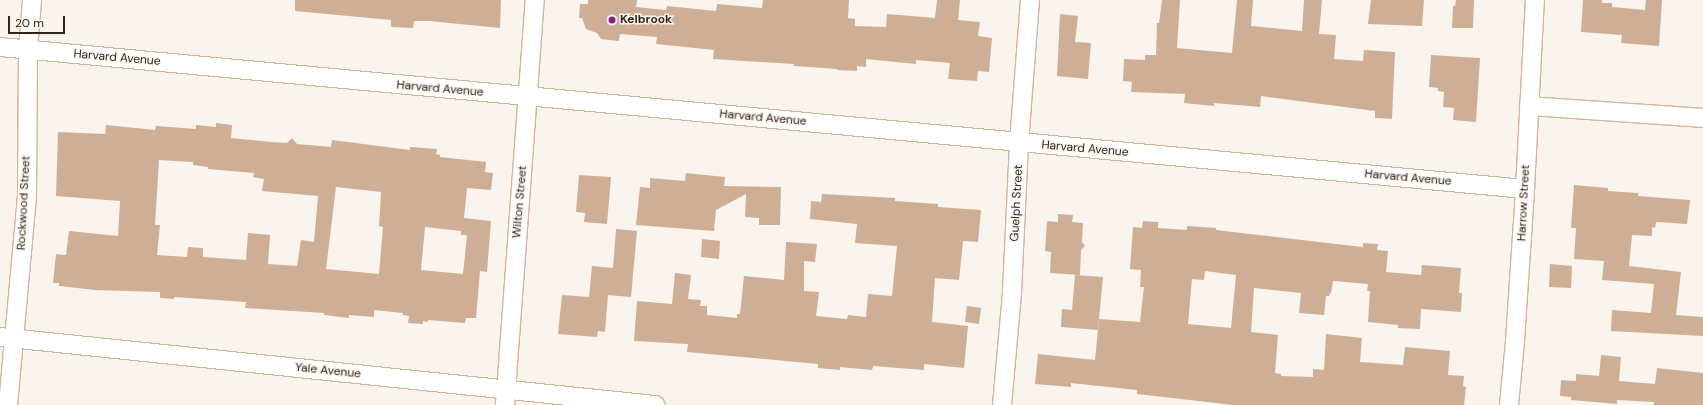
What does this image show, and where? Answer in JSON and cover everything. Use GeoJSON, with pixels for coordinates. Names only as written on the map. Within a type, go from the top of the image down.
{"type":"FeatureCollection","features":[{"type":"Feature","properties":{"kind":"street","name":"Rockwood Street"},"geometry":{"type":"LineString","coordinates":[[8,405],[7,338],[27,195],[28,49],[32,0]]}},
{"type":"Feature","properties":{"kind":"street","name":"Wilton Street"},"geometry":{"type":"LineString","coordinates":[[506,397],[535,0]]}},
{"type":"Feature","properties":{"kind":"street","name":"Guelph Street"},"geometry":{"type":"LineString","coordinates":[[1002,405],[1012,292],[1019,143],[1030,0]]}},
{"type":"Feature","properties":{"kind":"street","name":"Harrow Street"},"geometry":{"type":"LineString","coordinates":[[1509,405],[1515,341],[1525,189],[1535,0]]}},
{"type":"Feature","properties":{"kind":"street","name":"Harvard Avenue"},"geometry":{"type":"LineString","coordinates":[[0,47],[1525,189]]}},
{"type":"Feature","properties":{"kind":"street"},"geometry":{"type":"LineString","coordinates":[[1529,106],[1703,118]]}},
{"type":"Feature","properties":{"kind":"street","name":"Yale Avenue"},"geometry":{"type":"LineString","coordinates":[[7,338],[506,397],[655,405]]}},
{"type":"Feature","properties":{"kind":"building"},"geometry":{"type":"Polygon","coordinates":[[[295,0],[501,0],[500,28],[429,21],[414,21],[413,28],[391,27],[391,20],[295,11],[295,0]]]}},
{"type":"Feature","properties":{"kind":"building"},"geometry":{"type":"Polygon","coordinates":[[[588,0],[637,0],[636,7],[666,10],[667,6],[716,11],[717,4],[762,8],[763,0],[849,0],[848,18],[855,19],[855,26],[886,27],[887,14],[935,18],[937,0],[960,0],[958,20],[980,22],[978,36],[992,38],[989,72],[978,71],[977,81],[948,79],[950,63],[916,60],[916,64],[866,59],[866,67],[857,66],[857,71],[837,70],[794,66],[794,64],[713,59],[714,50],[656,44],[657,37],[620,34],[619,41],[601,39],[597,33],[586,29],[582,18],[579,18],[580,4],[588,4],[588,0]]]}},
{"type":"Feature","properties":{"kind":"building"},"geometry":{"type":"Polygon","coordinates":[[[1162,0],[1180,0],[1177,48],[1232,53],[1237,0],[1253,0],[1251,26],[1302,31],[1304,0],[1322,0],[1319,34],[1336,35],[1334,59],[1363,61],[1364,50],[1395,52],[1392,119],[1375,118],[1375,111],[1261,96],[1260,107],[1214,103],[1214,106],[1184,103],[1185,94],[1131,92],[1132,82],[1123,81],[1124,59],[1145,60],[1145,55],[1156,55],[1157,23],[1159,23],[1162,0]]]}},
{"type":"Feature","properties":{"kind":"building"},"geometry":{"type":"Polygon","coordinates":[[[1371,0],[1424,0],[1422,26],[1368,24],[1371,0]]]}},
{"type":"Feature","properties":{"kind":"building"},"geometry":{"type":"Polygon","coordinates":[[[1456,0],[1474,0],[1473,28],[1452,28],[1453,6],[1455,6],[1456,0]]]}},
{"type":"Feature","properties":{"kind":"building"},"geometry":{"type":"Polygon","coordinates":[[[1583,0],[1602,0],[1602,3],[1612,3],[1612,7],[1645,10],[1646,0],[1662,0],[1659,46],[1621,43],[1622,35],[1581,32],[1583,0]]]}},
{"type":"Feature","properties":{"kind":"building"},"geometry":{"type":"Polygon","coordinates":[[[1060,14],[1078,16],[1075,42],[1091,43],[1088,79],[1057,76],[1060,14]]]}},
{"type":"Feature","properties":{"kind":"building"},"geometry":{"type":"Polygon","coordinates":[[[1431,55],[1480,58],[1476,122],[1453,120],[1454,108],[1443,107],[1444,92],[1438,91],[1438,88],[1429,87],[1431,55]]]}},
{"type":"Feature","properties":{"kind":"building"},"geometry":{"type":"Polygon","coordinates":[[[216,123],[232,125],[231,138],[287,143],[292,138],[297,144],[331,147],[332,140],[410,150],[410,147],[437,149],[436,154],[440,155],[440,157],[486,162],[485,172],[493,173],[491,190],[467,188],[464,218],[491,221],[487,272],[480,271],[476,318],[466,318],[465,323],[428,320],[428,322],[423,321],[423,324],[408,323],[409,316],[403,315],[403,313],[374,310],[374,317],[349,315],[349,318],[324,315],[324,313],[245,308],[246,302],[174,297],[174,299],[160,298],[160,292],[95,290],[59,286],[59,283],[53,283],[56,254],[66,255],[69,231],[118,236],[120,201],[56,196],[58,132],[105,134],[106,125],[155,130],[156,126],[196,129],[196,125],[216,127],[216,123]],[[159,160],[155,225],[160,225],[157,255],[187,257],[188,247],[203,248],[203,257],[246,260],[248,233],[270,235],[268,264],[297,266],[301,240],[314,242],[318,196],[262,191],[264,179],[253,177],[254,173],[208,169],[208,167],[193,165],[193,162],[159,160]],[[336,187],[326,269],[379,274],[383,227],[379,226],[381,192],[336,187]],[[425,227],[421,270],[463,274],[467,235],[461,235],[461,231],[425,227]]]}},
{"type":"Feature","properties":{"kind":"building"},"geometry":{"type":"Polygon","coordinates":[[[686,173],[725,177],[724,186],[781,187],[780,225],[759,225],[759,218],[745,217],[746,194],[716,210],[714,231],[636,225],[640,187],[650,188],[650,178],[685,181],[686,173]]]}},
{"type":"Feature","properties":{"kind":"building"},"geometry":{"type":"Polygon","coordinates":[[[579,175],[611,177],[607,224],[584,222],[585,213],[576,212],[579,175]]]}},
{"type":"Feature","properties":{"kind":"building"},"geometry":{"type":"Polygon","coordinates":[[[1574,185],[1608,188],[1608,191],[1638,193],[1638,196],[1690,200],[1687,224],[1656,222],[1655,228],[1652,227],[1652,236],[1632,235],[1629,266],[1681,272],[1676,315],[1703,317],[1703,336],[1611,331],[1612,310],[1651,313],[1654,284],[1602,280],[1604,261],[1574,259],[1576,228],[1571,228],[1574,185]]]}},
{"type":"Feature","properties":{"kind":"building"},"geometry":{"type":"Polygon","coordinates":[[[822,194],[895,198],[895,201],[938,204],[938,207],[981,210],[978,242],[963,241],[959,280],[935,278],[932,322],[968,326],[964,368],[924,364],[924,370],[873,366],[872,370],[840,367],[840,370],[818,368],[818,364],[687,352],[688,344],[634,341],[637,301],[672,304],[675,273],[691,275],[688,299],[701,300],[700,306],[707,306],[707,315],[737,318],[737,314],[740,314],[744,276],[784,280],[786,242],[817,244],[815,262],[804,261],[804,291],[819,292],[816,316],[847,319],[848,315],[866,317],[868,294],[892,296],[897,246],[855,243],[857,224],[810,219],[811,201],[821,202],[822,194]]]}},
{"type":"Feature","properties":{"kind":"building"},"geometry":{"type":"Polygon","coordinates":[[[1058,214],[1073,215],[1072,222],[1083,223],[1082,242],[1085,246],[1081,250],[1080,275],[1050,273],[1051,252],[1045,251],[1047,221],[1058,222],[1058,214]]]}},
{"type":"Feature","properties":{"kind":"building"},"geometry":{"type":"Polygon","coordinates":[[[1143,221],[1158,222],[1158,228],[1187,230],[1187,226],[1216,228],[1216,230],[1363,247],[1363,243],[1378,244],[1377,250],[1388,251],[1386,272],[1421,275],[1422,265],[1461,268],[1459,293],[1462,293],[1461,312],[1421,309],[1420,329],[1398,328],[1398,325],[1368,322],[1370,291],[1367,291],[1368,284],[1333,281],[1331,293],[1329,296],[1326,296],[1324,315],[1299,313],[1301,293],[1254,288],[1251,332],[1278,335],[1275,373],[1281,374],[1281,376],[1313,377],[1313,369],[1324,370],[1326,334],[1362,338],[1360,362],[1403,365],[1405,347],[1450,351],[1448,375],[1464,376],[1463,386],[1466,387],[1464,405],[1233,405],[1137,394],[1137,390],[1071,383],[1071,387],[1035,384],[1038,354],[1095,360],[1099,319],[1140,322],[1144,287],[1140,287],[1141,270],[1130,269],[1133,227],[1142,228],[1143,221]],[[1205,271],[1204,280],[1192,279],[1188,324],[1231,328],[1236,275],[1205,271]]]}},
{"type":"Feature","properties":{"kind":"building"},"geometry":{"type":"Polygon","coordinates":[[[616,229],[637,231],[631,297],[608,295],[605,332],[598,331],[597,337],[558,334],[562,295],[589,297],[592,266],[613,268],[616,229]]]}},
{"type":"Feature","properties":{"kind":"building"},"geometry":{"type":"Polygon","coordinates":[[[702,239],[720,241],[719,259],[701,257],[702,239]]]}},
{"type":"Feature","properties":{"kind":"building"},"geometry":{"type":"Polygon","coordinates":[[[1550,264],[1572,266],[1571,288],[1549,287],[1550,264]]]}},
{"type":"Feature","properties":{"kind":"building"},"geometry":{"type":"Polygon","coordinates":[[[1075,275],[1103,277],[1098,330],[1061,327],[1062,309],[1072,310],[1075,275]]]}},
{"type":"Feature","properties":{"kind":"building"},"geometry":{"type":"Polygon","coordinates":[[[967,306],[981,308],[979,324],[965,322],[967,306]]]}},
{"type":"Feature","properties":{"kind":"building"},"geometry":{"type":"Polygon","coordinates":[[[1601,355],[1621,357],[1619,381],[1655,384],[1657,368],[1703,373],[1703,405],[1654,405],[1654,402],[1617,400],[1617,404],[1571,400],[1571,397],[1560,396],[1561,380],[1576,381],[1576,374],[1599,376],[1601,355]]]}},
{"type":"Feature","properties":{"kind":"place","name":"Kelbrook"},"geometry":{"type":"Point","coordinates":[612,20]}}]}
